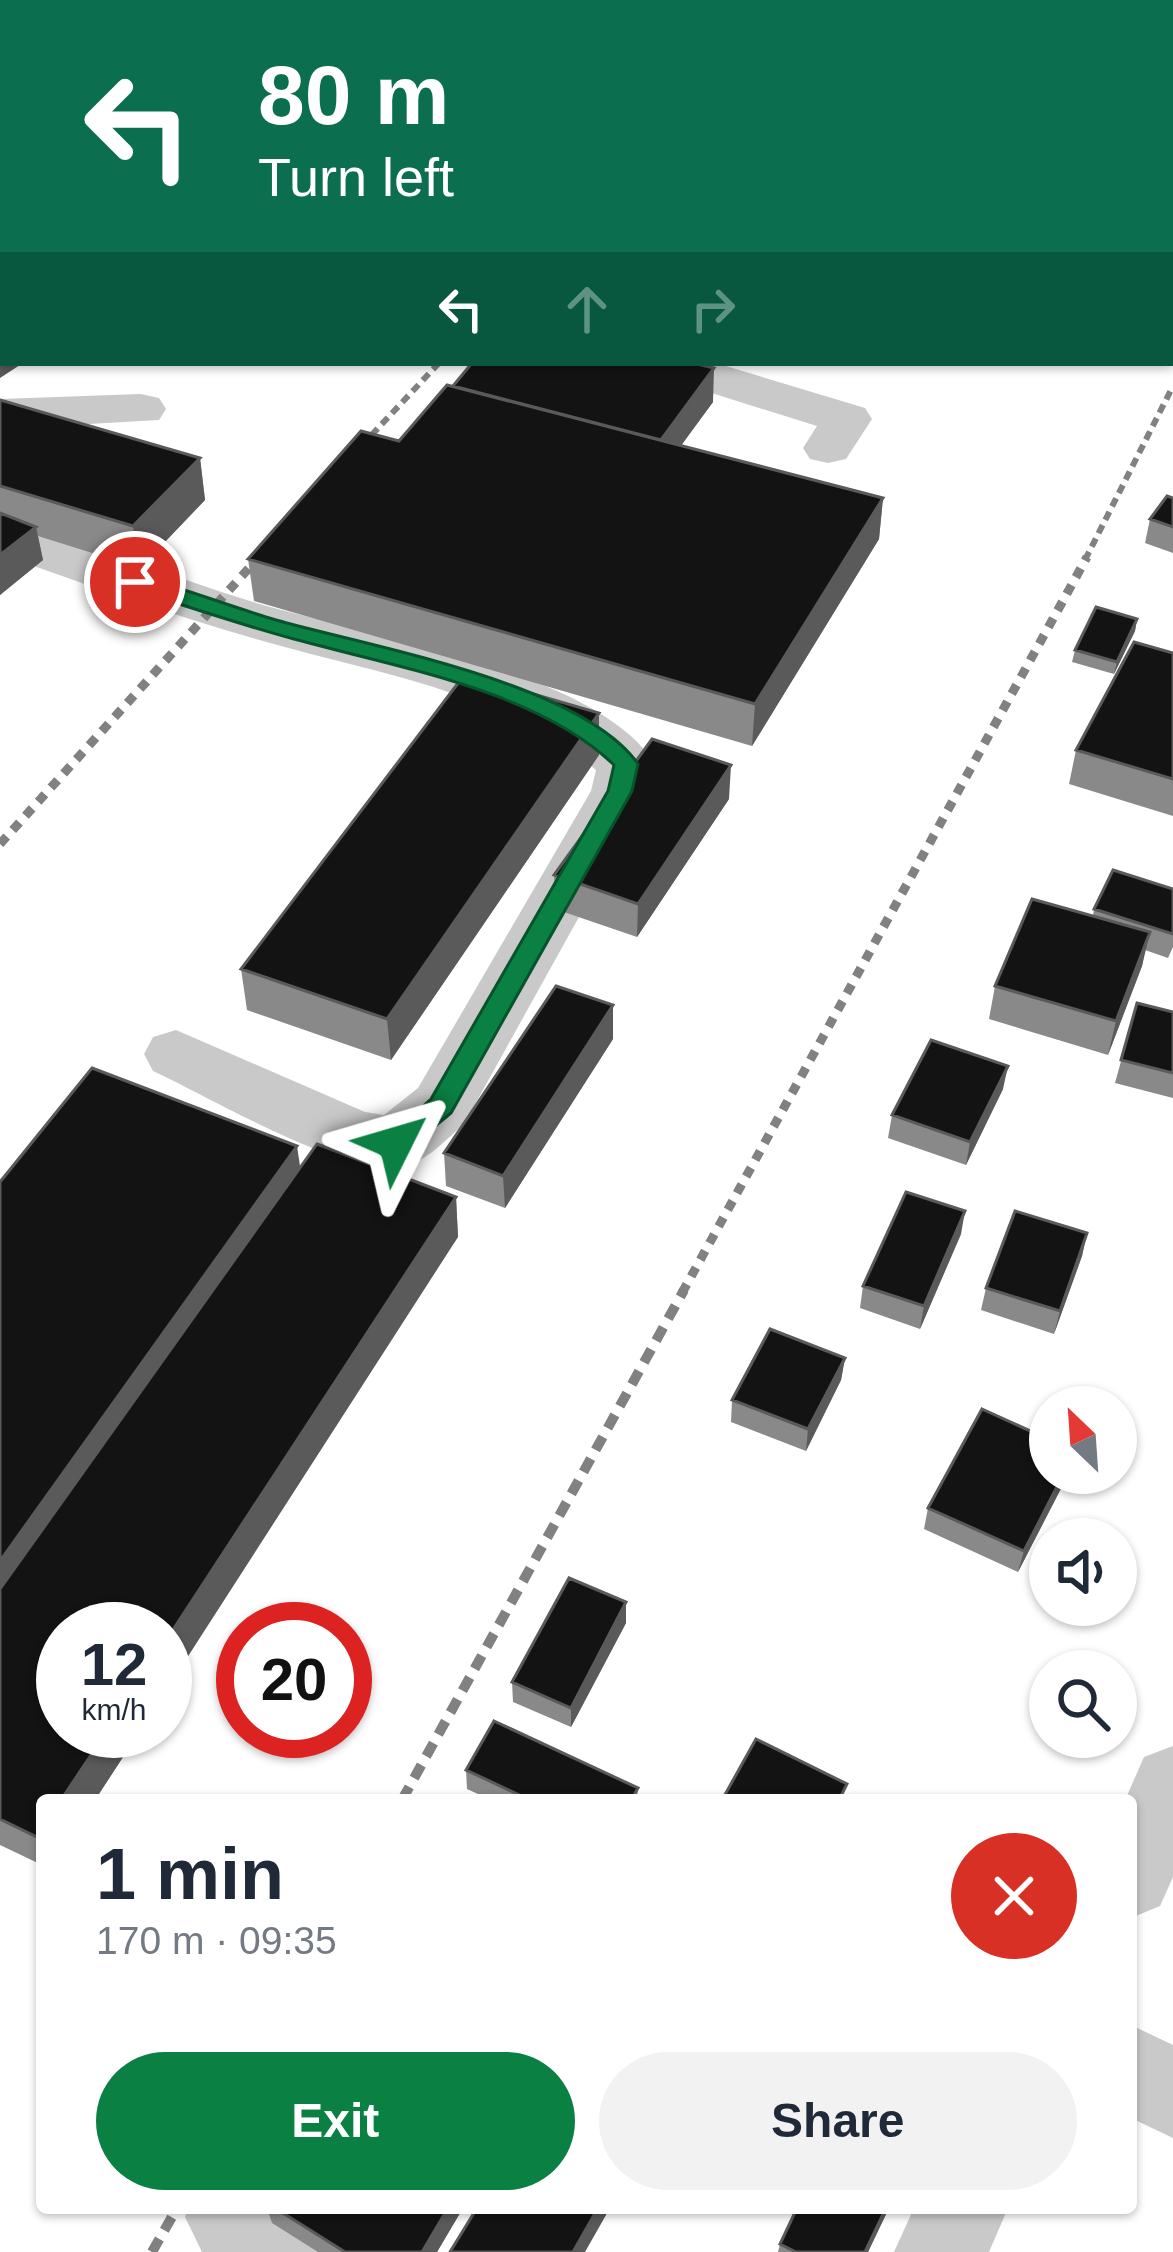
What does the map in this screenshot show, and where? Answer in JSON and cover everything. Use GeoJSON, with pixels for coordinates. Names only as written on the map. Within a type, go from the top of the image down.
{"type":"FeatureCollection","features":[{"type":"Feature","properties":{"kind":"street"},"geometry":{"type":"LineString","coordinates":[[674,366],[848,419],[828,448]]}},
{"type":"Feature","properties":{"kind":"street"},"geometry":{"type":"LineString","coordinates":[[0,414],[141,409]]}},
{"type":"Feature","properties":{"kind":"street"},"geometry":{"type":"LineString","coordinates":[[0,536],[264,624],[483,683],[595,733],[626,764],[620,791],[441,1106],[396,1143],[354,1136],[176,1054]]}},
{"type":"Feature","properties":{"kind":"street"},"geometry":{"type":"LineString","coordinates":[[1137,1865],[1173,1784]]}},
{"type":"Feature","properties":{"kind":"street"},"geometry":{"type":"LineString","coordinates":[[1137,2073],[1173,2094]]}},
{"type":"Feature","properties":{"kind":"street"},"geometry":{"type":"LineString","coordinates":[[940,2252],[960,2214]]}},
{"type":"Feature","properties":{"kind":"building"},"geometry":{"type":"Polygon","coordinates":[[[470,366],[714,368],[661,440],[453,386],[470,366]]]}},
{"type":"Feature","properties":{"kind":"building"},"geometry":{"type":"Polygon","coordinates":[[[447,385],[883,498],[755,704],[248,559],[361,431],[399,441],[447,385]]]}},
{"type":"Feature","properties":{"kind":"building"},"geometry":{"type":"Polygon","coordinates":[[[0,400],[200,458],[133,526],[0,486],[0,400]]]}},
{"type":"Feature","properties":{"kind":"building"},"geometry":{"type":"Polygon","coordinates":[[[1167,496],[1173,498],[1173,527],[1150,519],[1167,496]]]}},
{"type":"Feature","properties":{"kind":"building"},"geometry":{"type":"Polygon","coordinates":[[[0,513],[36,527],[0,555],[0,513]]]}},
{"type":"Feature","properties":{"kind":"building"},"geometry":{"type":"Polygon","coordinates":[[[1096,607],[1137,619],[1117,662],[1075,650],[1096,607]]]}},
{"type":"Feature","properties":{"kind":"building"},"geometry":{"type":"Polygon","coordinates":[[[1134,642],[1173,653],[1173,779],[1076,750],[1134,642]]]}},
{"type":"Feature","properties":{"kind":"building"},"geometry":{"type":"Polygon","coordinates":[[[465,674],[599,713],[387,1019],[241,969],[465,674]]]}},
{"type":"Feature","properties":{"kind":"building"},"geometry":{"type":"Polygon","coordinates":[[[652,739],[731,765],[638,904],[554,875],[652,739]]]}},
{"type":"Feature","properties":{"kind":"building"},"geometry":{"type":"Polygon","coordinates":[[[1113,870],[1173,889],[1173,934],[1094,909],[1113,870]]]}},
{"type":"Feature","properties":{"kind":"building"},"geometry":{"type":"Polygon","coordinates":[[[1032,899],[1150,932],[1116,1021],[995,986],[1032,899]]]}},
{"type":"Feature","properties":{"kind":"building"},"geometry":{"type":"Polygon","coordinates":[[[556,986],[613,1005],[503,1176],[444,1153],[556,986]]]}},
{"type":"Feature","properties":{"kind":"building"},"geometry":{"type":"Polygon","coordinates":[[[1137,1003],[1173,1012],[1173,1073],[1121,1060],[1137,1003]]]}},
{"type":"Feature","properties":{"kind":"building"},"geometry":{"type":"Polygon","coordinates":[[[931,1040],[1008,1066],[970,1142],[892,1115],[931,1040]]]}},
{"type":"Feature","properties":{"kind":"building"},"geometry":{"type":"Polygon","coordinates":[[[92,1068],[297,1146],[0,1561],[0,1182],[92,1068]]]}},
{"type":"Feature","properties":{"kind":"building"},"geometry":{"type":"Polygon","coordinates":[[[317,1144],[456,1197],[191,1602],[36,1602],[36,1758],[89,1758],[65,1794],[36,1794],[36,1837],[0,1819],[0,1589],[317,1144]]]}},
{"type":"Feature","properties":{"kind":"building"},"geometry":{"type":"Polygon","coordinates":[[[906,1192],[965,1211],[924,1306],[863,1286],[906,1192]]]}},
{"type":"Feature","properties":{"kind":"building"},"geometry":{"type":"Polygon","coordinates":[[[1015,1211],[1087,1233],[1060,1311],[986,1288],[1015,1211]]]}},
{"type":"Feature","properties":{"kind":"building"},"geometry":{"type":"Polygon","coordinates":[[[770,1329],[845,1358],[808,1429],[732,1400],[770,1329]]]}},
{"type":"Feature","properties":{"kind":"building"},"geometry":{"type":"Polygon","coordinates":[[[982,1409],[1029,1430],[1029,1494],[1053,1494],[1041,1518],[1029,1518],[1024,1551],[928,1508],[982,1409]]]}},
{"type":"Feature","properties":{"kind":"building"},"geometry":{"type":"Polygon","coordinates":[[[569,1578],[626,1602],[571,1708],[512,1682],[569,1578]]]}},
{"type":"Feature","properties":{"kind":"building"},"geometry":{"type":"Polygon","coordinates":[[[494,1721],[638,1788],[634,1794],[517,1794],[466,1770],[494,1721]]]}},
{"type":"Feature","properties":{"kind":"building"},"geometry":{"type":"Polygon","coordinates":[[[756,1739],[847,1784],[842,1794],[725,1794],[756,1739]]]}},
{"type":"Feature","properties":{"kind":"building"},"geometry":{"type":"Polygon","coordinates":[[[285,2214],[444,2214],[422,2252],[345,2252],[285,2214]]]}},
{"type":"Feature","properties":{"kind":"building"},"geometry":{"type":"Polygon","coordinates":[[[473,2214],[595,2214],[573,2252],[450,2252],[473,2214]]]}},
{"type":"Feature","properties":{"kind":"building"},"geometry":{"type":"Polygon","coordinates":[[[794,2214],[883,2214],[865,2252],[796,2252],[780,2244],[794,2214]]]}},
{"type":"Feature","properties":{"kind":"railway"},"geometry":{"type":"LineString","coordinates":[[351,457],[436,366]]}},
{"type":"Feature","properties":{"kind":"railway"},"geometry":{"type":"LineString","coordinates":[[1085,560],[1173,386]]}},
{"type":"Feature","properties":{"kind":"railway"},"geometry":{"type":"LineString","coordinates":[[256,560],[273,541]]}},
{"type":"Feature","properties":{"kind":"railway"},"geometry":{"type":"LineString","coordinates":[[0,844],[259,557]]}},
{"type":"Feature","properties":{"kind":"railway"},"geometry":{"type":"LineString","coordinates":[[682,1293],[1087,557]]}},
{"type":"Feature","properties":{"kind":"railway"},"geometry":{"type":"LineString","coordinates":[[405,1794],[684,1290]]}},
{"type":"Feature","properties":{"kind":"railway"},"geometry":{"type":"LineString","coordinates":[[152,2252],[174,2214]]}},
{"type":"Feature","properties":{"kind":"route"},"geometry":{"type":"LineString","coordinates":[[135,582],[264,624],[483,683],[595,733],[626,764],[620,791],[441,1106],[396,1143]]}}]}
